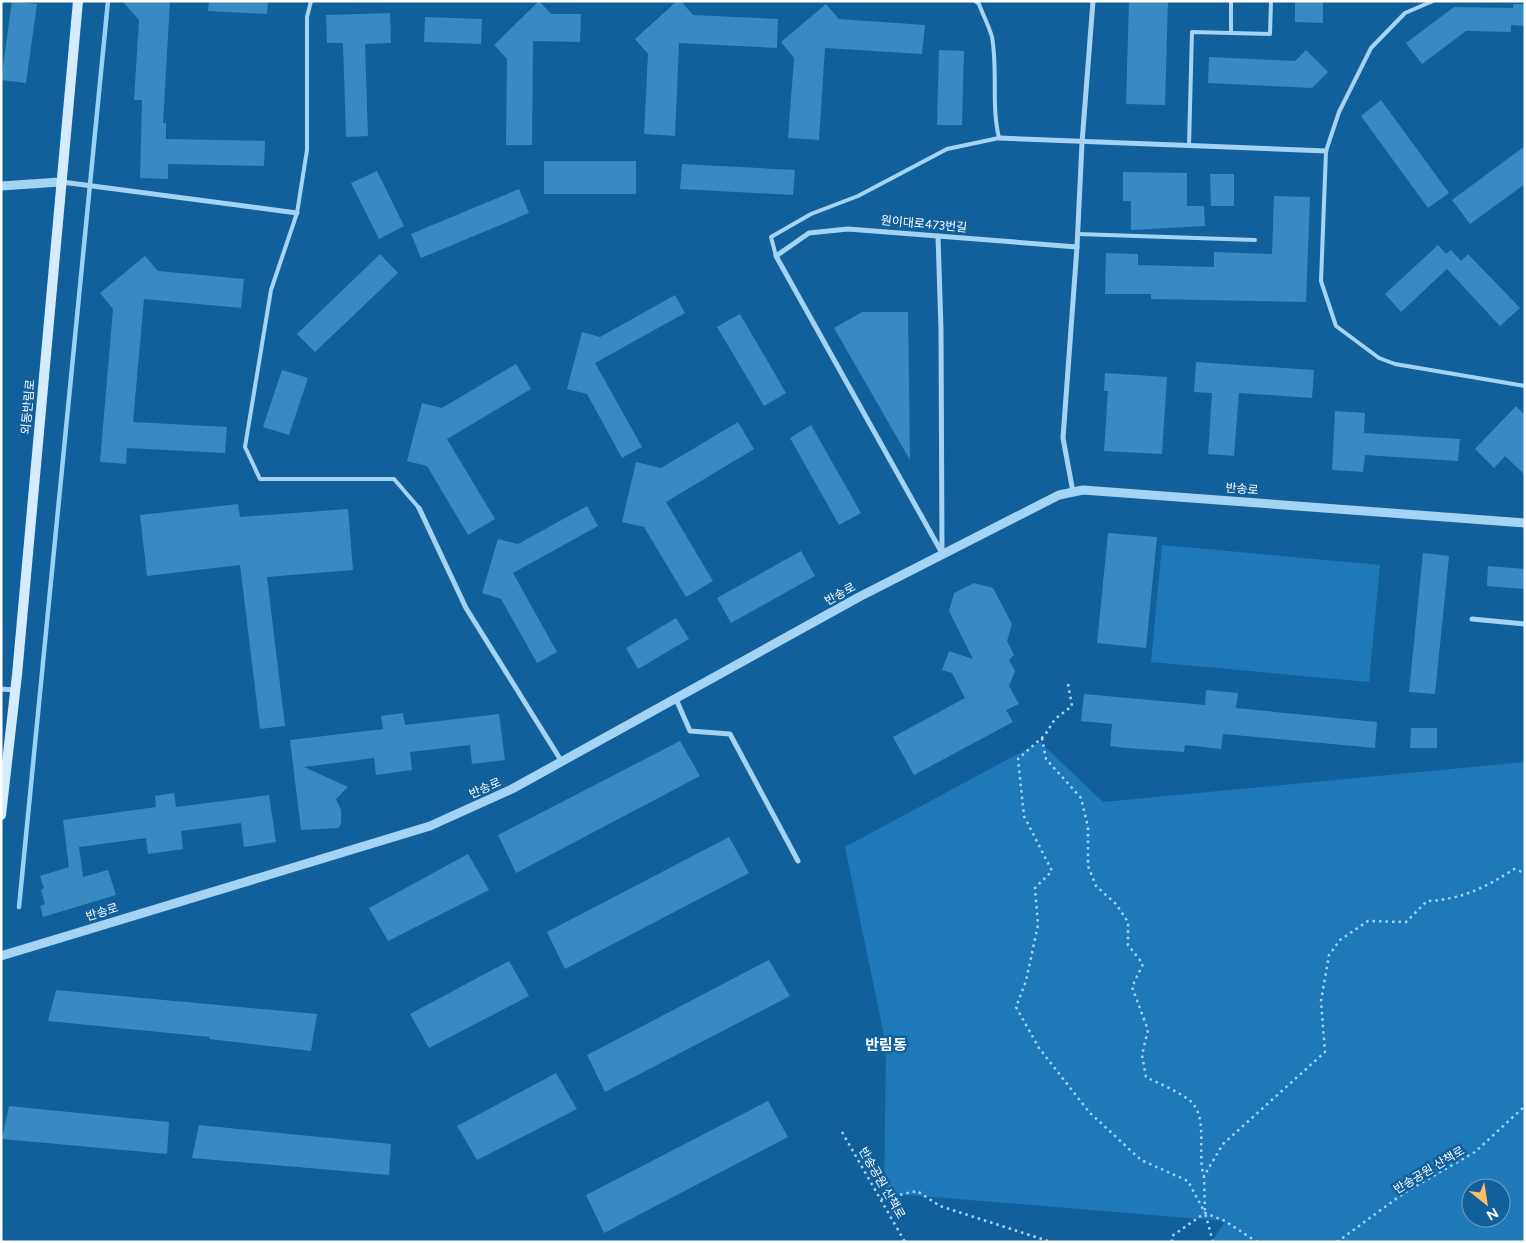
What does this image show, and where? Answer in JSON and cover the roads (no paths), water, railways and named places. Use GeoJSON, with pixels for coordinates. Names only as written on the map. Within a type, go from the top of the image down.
{"type":"FeatureCollection","features":[{"type":"Feature","properties":{"kind":"main road","name":"외동반림로"},"geometry":{"type":"LineString","coordinates":[[1,815],[15,690],[78,1]]}},
{"type":"Feature","properties":{"kind":"street"},"geometry":{"type":"LineString","coordinates":[[1073,492],[1063,438],[1093,1]]}},
{"type":"Feature","properties":{"kind":"street"},"geometry":{"type":"LineString","coordinates":[[999,138],[1082,143],[1326,151]]}},
{"type":"Feature","properties":{"kind":"street"},"geometry":{"type":"LineString","coordinates":[[1,186],[60,182],[297,213]]}},
{"type":"Feature","properties":{"kind":"street","name":"원이대로473번길"},"geometry":{"type":"LineString","coordinates":[[776,256],[809,233],[848,228],[1077,247]]}},
{"type":"Feature","properties":{"kind":"street"},"geometry":{"type":"LineString","coordinates":[[938,236],[941,328],[942,553]]}},
{"type":"Feature","properties":{"kind":"street"},"geometry":{"type":"LineString","coordinates":[[776,256],[942,553]]}},
{"type":"Feature","properties":{"kind":"street","name":"반송로"},"geometry":{"type":"LineString","coordinates":[[1,956],[430,826],[512,789],[942,553],[1059,494],[1083,490],[1525,523]]}},
{"type":"Feature","properties":{"kind":"street"},"geometry":{"type":"LineString","coordinates":[[420,508],[466,608],[562,762]]}},
{"type":"Feature","properties":{"kind":"street"},"geometry":{"type":"LineString","coordinates":[[1472,619],[1525,624]]}},
{"type":"Feature","properties":{"kind":"street"},"geometry":{"type":"LineString","coordinates":[[1,689],[15,690]]}},
{"type":"Feature","properties":{"kind":"street"},"geometry":{"type":"LineString","coordinates":[[676,699],[690,731],[730,734],[798,862]]}},
{"type":"Feature","properties":{"kind":"lane"},"geometry":{"type":"LineString","coordinates":[[311,1],[307,17],[307,150],[297,213],[271,290],[245,447],[260,479],[394,479],[420,508]]}},
{"type":"Feature","properties":{"kind":"lane"},"geometry":{"type":"LineString","coordinates":[[776,256],[771,237],[811,214],[858,196],[947,149],[999,138],[994,118],[995,74],[992,36],[979,4],[975,1]]}},
{"type":"Feature","properties":{"kind":"lane"},"geometry":{"type":"LineString","coordinates":[[1231,1],[1231,33]]}},
{"type":"Feature","properties":{"kind":"lane"},"geometry":{"type":"LineString","coordinates":[[1190,146],[1192,32],[1270,34],[1271,1]]}},
{"type":"Feature","properties":{"kind":"lane"},"geometry":{"type":"LineString","coordinates":[[1433,1],[1405,13],[1371,48],[1339,112],[1326,151],[1321,281],[1336,326],[1379,358],[1395,364],[1525,386]]}},
{"type":"Feature","properties":{"kind":"lane"},"geometry":{"type":"LineString","coordinates":[[1078,234],[1255,240]]}},
{"type":"Feature","properties":{"kind":"waterway"},"geometry":{"type":"LineString","coordinates":[[19,907],[108,1]]}},
{"type":"Feature","properties":{"kind":"district","name":"반림동"},"geometry":{"type":"Point","coordinates":[886,1045]}}]}
